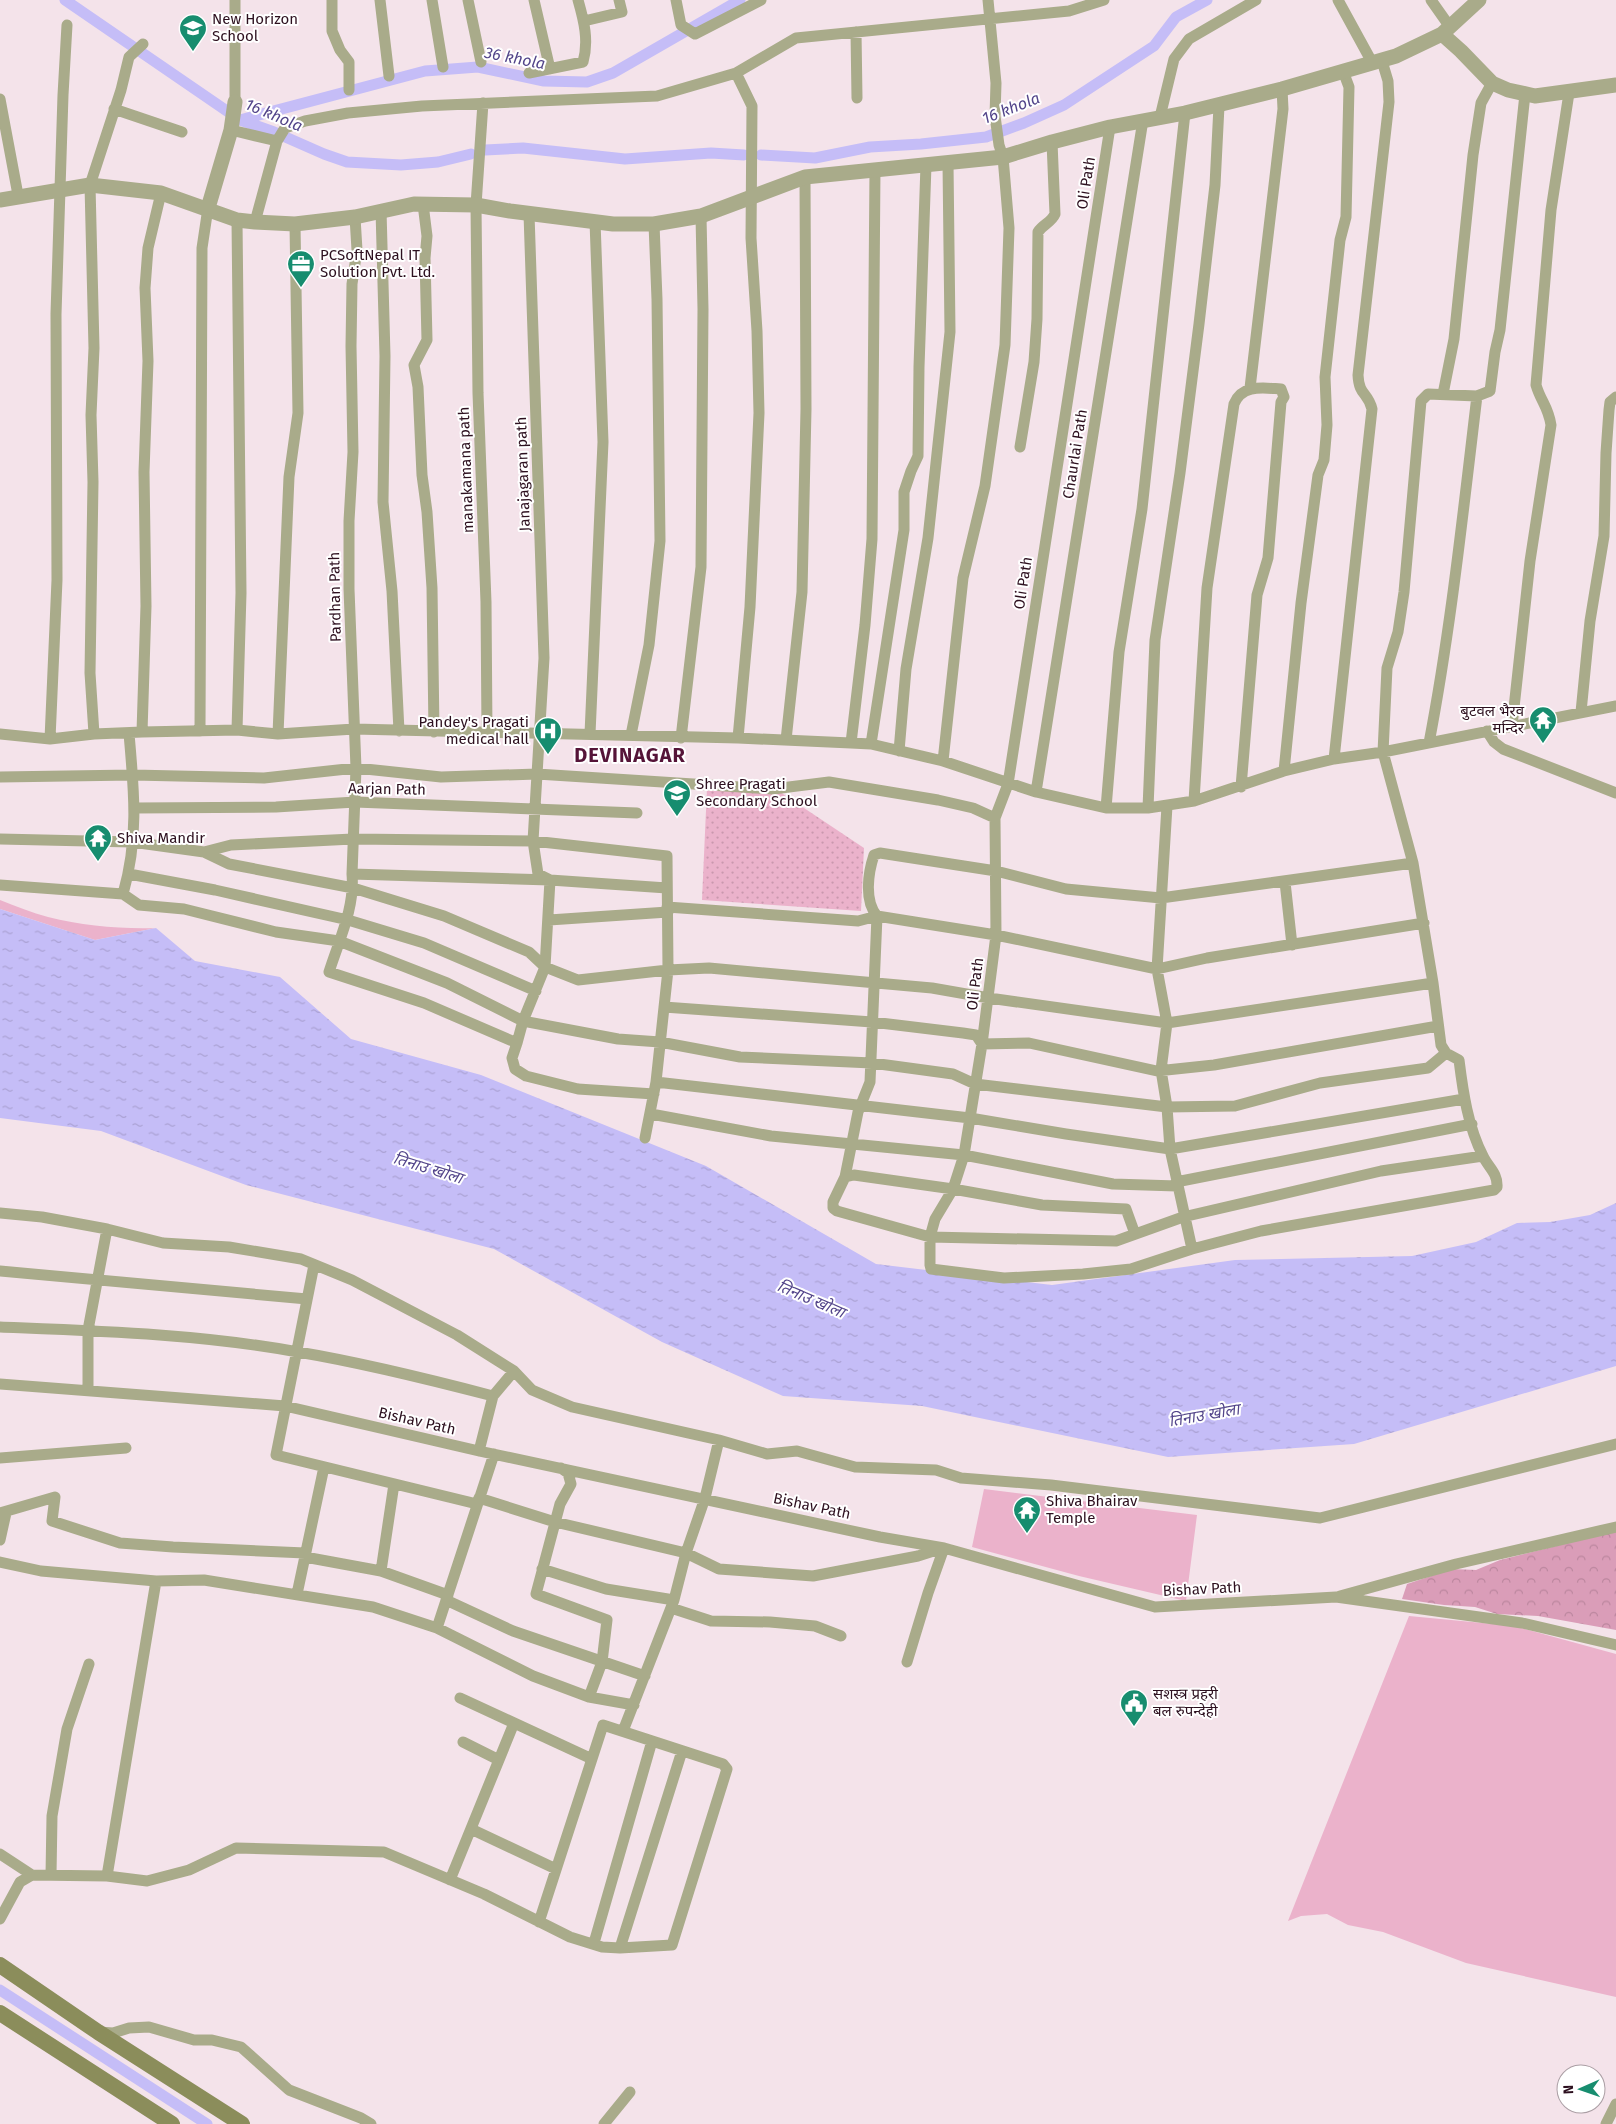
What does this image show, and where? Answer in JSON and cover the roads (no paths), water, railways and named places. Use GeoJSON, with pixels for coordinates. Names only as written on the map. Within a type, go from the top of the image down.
{"type":"FeatureCollection","features":[{"type":"Feature","properties":{"kind":"main road"},"geometry":{"type":"LineString","coordinates":[[0,1965],[98,2032],[242,2124]]}},
{"type":"Feature","properties":{"kind":"main road"},"geometry":{"type":"LineString","coordinates":[[0,2012],[172,2124]]}},
{"type":"Feature","properties":{"kind":"street"},"geometry":{"type":"LineString","coordinates":[[200,731],[202,248],[208,208],[232,127],[235,102],[235,0]]}},
{"type":"Feature","properties":{"kind":"street"},"geometry":{"type":"LineString","coordinates":[[332,0],[332,31],[340,50],[349,62],[349,90]]}},
{"type":"Feature","properties":{"kind":"street"},"geometry":{"type":"LineString","coordinates":[[380,0],[389,76]]}},
{"type":"Feature","properties":{"kind":"street"},"geometry":{"type":"LineString","coordinates":[[432,0],[443,67]]}},
{"type":"Feature","properties":{"kind":"street"},"geometry":{"type":"LineString","coordinates":[[468,0],[481,62]]}},
{"type":"Feature","properties":{"kind":"street"},"geometry":{"type":"LineString","coordinates":[[534,0],[550,69]]}},
{"type":"Feature","properties":{"kind":"street"},"geometry":{"type":"LineString","coordinates":[[529,73],[582,62],[587,48],[584,21],[578,0]]}},
{"type":"Feature","properties":{"kind":"street"},"geometry":{"type":"LineString","coordinates":[[584,21],[622,12],[619,0]]}},
{"type":"Feature","properties":{"kind":"street"},"geometry":{"type":"LineString","coordinates":[[676,0],[681,25],[695,34],[761,0]]}},
{"type":"Feature","properties":{"kind":"street"},"geometry":{"type":"LineString","coordinates":[[943,761],[963,578],[984,486],[1005,345],[1009,228],[1001,151],[995,116],[996,83],[988,0]]}},
{"type":"Feature","properties":{"kind":"street"},"geometry":{"type":"LineString","coordinates":[[255,222],[277,141],[285,128],[305,121],[422,106],[657,96],[736,73],[796,38],[1069,11],[1104,0]]}},
{"type":"Feature","properties":{"kind":"street"},"geometry":{"type":"LineString","coordinates":[[1160,117],[1174,59],[1189,39],[1256,0]]}},
{"type":"Feature","properties":{"kind":"street"},"geometry":{"type":"LineString","coordinates":[[1334,759],[1372,409],[1370,400],[1359,387],[1358,375],[1389,102],[1388,81],[1338,0]]}},
{"type":"Feature","properties":{"kind":"street"},"geometry":{"type":"LineString","coordinates":[[1432,0],[1446,31],[1461,51],[1492,82],[1535,96],[1569,93],[1616,85]]}},
{"type":"Feature","properties":{"kind":"street"},"geometry":{"type":"LineString","coordinates":[[0,200],[18,195],[90,186],[161,193],[208,208],[237,220],[255,222],[295,224],[355,217],[381,210],[423,204],[476,205],[529,214],[613,224],[654,224],[701,216],[805,177],[948,163],[1052,142],[1110,127],[1185,114],[1282,89],[1396,56],[1446,31],[1479,0]]}},
{"type":"Feature","properties":{"kind":"street"},"geometry":{"type":"LineString","coordinates":[[50,738],[57,580],[56,314],[59,190],[67,25]]}},
{"type":"Feature","properties":{"kind":"street"},"geometry":{"type":"LineString","coordinates":[[856,32],[857,98]]}},
{"type":"Feature","properties":{"kind":"street"},"geometry":{"type":"LineString","coordinates":[[94,734],[90,673],[93,482],[91,415],[94,348],[90,186],[129,57],[143,44]]}},
{"type":"Feature","properties":{"kind":"street"},"geometry":{"type":"LineString","coordinates":[[1284,771],[1302,594],[1318,475],[1324,460],[1328,425],[1325,377],[1340,240],[1346,216],[1349,87],[1344,71]]}},
{"type":"Feature","properties":{"kind":"street"},"geometry":{"type":"LineString","coordinates":[[736,73],[752,106],[753,196],[751,238],[757,331],[759,412],[750,607],[738,738]]}},
{"type":"Feature","properties":{"kind":"street"},"geometry":{"type":"LineString","coordinates":[[1443,394],[1454,338],[1474,146],[1481,103],[1492,82]]}},
{"type":"Feature","properties":{"kind":"street"},"geometry":{"type":"LineString","coordinates":[[1250,388],[1283,109],[1282,89]]}},
{"type":"Feature","properties":{"kind":"street"},"geometry":{"type":"LineString","coordinates":[[1512,726],[1530,561],[1550,425],[1549,410],[1539,396],[1536,385],[1551,210],[1569,93]]}},
{"type":"Feature","properties":{"kind":"street"},"geometry":{"type":"LineString","coordinates":[[930,1236],[931,1269],[1004,1278],[1084,1274],[1131,1269],[1192,1249],[1261,1231],[1494,1190],[1497,1187],[1498,1178],[1483,1156],[1464,1100],[1459,1060],[1446,1053],[1441,1045],[1424,923],[1413,863],[1383,752],[1387,668],[1398,632],[1404,592],[1422,401],[1428,394],[1477,396],[1490,391],[1494,352],[1500,330],[1525,94]]}},
{"type":"Feature","properties":{"kind":"street"},"geometry":{"type":"LineString","coordinates":[[0,99],[18,195]]}},
{"type":"Feature","properties":{"kind":"street","name":"manakamana path"},"geometry":{"type":"LineString","coordinates":[[483,103],[476,205],[478,393],[486,602],[487,733]]}},
{"type":"Feature","properties":{"kind":"street"},"geometry":{"type":"LineString","coordinates":[[1148,808],[1156,640],[1199,324],[1215,185],[1219,106]]}},
{"type":"Feature","properties":{"kind":"street"},"geometry":{"type":"LineString","coordinates":[[114,109],[182,132]]}},
{"type":"Feature","properties":{"kind":"street"},"geometry":{"type":"LineString","coordinates":[[1106,808],[1119,652],[1142,509],[1185,114]]}},
{"type":"Feature","properties":{"kind":"street","name":"Chaurlai Path"},"geometry":{"type":"LineString","coordinates":[[1036,792],[1144,120]]}},
{"type":"Feature","properties":{"kind":"street"},"geometry":{"type":"LineString","coordinates":[[232,127],[277,141]]}},
{"type":"Feature","properties":{"kind":"street","name":"Oli Path"},"geometry":{"type":"LineString","coordinates":[[930,1236],[935,1219],[953,1189],[964,1155],[989,998],[996,935],[996,818],[1008,784],[1110,127]]}},
{"type":"Feature","properties":{"kind":"street"},"geometry":{"type":"LineString","coordinates":[[1020,447],[1034,362],[1037,319],[1038,232],[1041,226],[1052,220],[1055,214],[1052,142]]}},
{"type":"Feature","properties":{"kind":"street"},"geometry":{"type":"LineString","coordinates":[[899,751],[906,669],[932,500],[950,332],[948,163]]}},
{"type":"Feature","properties":{"kind":"street"},"geometry":{"type":"LineString","coordinates":[[871,744],[904,530],[904,492],[918,456],[926,165]]}},
{"type":"Feature","properties":{"kind":"street"},"geometry":{"type":"LineString","coordinates":[[851,742],[865,625],[872,539],[876,169]]}},
{"type":"Feature","properties":{"kind":"street"},"geometry":{"type":"LineString","coordinates":[[786,740],[802,592],[806,409],[805,177]]}},
{"type":"Feature","properties":{"kind":"street"},"geometry":{"type":"LineString","coordinates":[[142,732],[146,606],[144,472],[148,362],[146,288],[148,248],[161,193]]}},
{"type":"Feature","properties":{"kind":"street"},"geometry":{"type":"LineString","coordinates":[[423,204],[427,236],[424,258],[427,340],[414,365],[418,387],[422,475],[427,512],[432,588],[434,732]]}},
{"type":"Feature","properties":{"kind":"street"},"geometry":{"type":"LineString","coordinates":[[381,210],[385,356],[383,502],[392,591],[399,731]]}},
{"type":"Feature","properties":{"kind":"street","name":"Janajagaran path"},"geometry":{"type":"LineString","coordinates":[[529,214],[544,658],[533,841],[538,874],[550,880]]}},
{"type":"Feature","properties":{"kind":"street"},"geometry":{"type":"LineString","coordinates":[[681,738],[701,567],[703,309],[701,216]]}},
{"type":"Feature","properties":{"kind":"street","name":"Pardhan Path"},"geometry":{"type":"LineString","coordinates":[[355,217],[357,250],[352,284],[353,452],[349,521],[356,768],[353,888],[348,920],[329,972],[424,1002],[517,1043]]}},
{"type":"Feature","properties":{"kind":"street"},"geometry":{"type":"LineString","coordinates":[[237,220],[241,593],[237,730]]}},
{"type":"Feature","properties":{"kind":"street"},"geometry":{"type":"LineString","coordinates":[[590,734],[603,442],[595,221]]}},
{"type":"Feature","properties":{"kind":"street"},"geometry":{"type":"LineString","coordinates":[[278,734],[288,477],[298,413],[295,224]]}},
{"type":"Feature","properties":{"kind":"street"},"geometry":{"type":"LineString","coordinates":[[631,735],[649,645],[660,541],[657,300],[654,224]]}},
{"type":"Feature","properties":{"kind":"street"},"geometry":{"type":"LineString","coordinates":[[1194,801],[1207,588],[1234,404],[1238,397],[1250,388],[1281,388],[1284,397],[1281,402],[1268,558],[1257,595],[1241,786]]}},
{"type":"Feature","properties":{"kind":"street"},"geometry":{"type":"LineString","coordinates":[[1429,743],[1457,567],[1477,396]]}},
{"type":"Feature","properties":{"kind":"street"},"geometry":{"type":"LineString","coordinates":[[1581,712],[1590,621],[1604,536],[1609,410],[1610,402],[1616,397]]}},
{"type":"Feature","properties":{"kind":"street"},"geometry":{"type":"LineString","coordinates":[[0,734],[50,738],[142,732],[237,730],[278,734],[354,729],[851,742],[871,744],[943,761],[1008,784],[1106,808],[1148,808],[1194,801],[1284,771],[1334,759],[1383,752],[1616,706]]}},
{"type":"Feature","properties":{"kind":"street"},"geometry":{"type":"LineString","coordinates":[[1488,731],[1494,742],[1503,749],[1616,793]]}},
{"type":"Feature","properties":{"kind":"street"},"geometry":{"type":"LineString","coordinates":[[123,894],[128,874],[135,808],[129,734]]}},
{"type":"Feature","properties":{"kind":"street"},"geometry":{"type":"LineString","coordinates":[[0,777],[133,775],[264,778],[356,768],[441,777],[536,774],[773,789],[828,782],[938,800],[973,808],[996,818]]}},
{"type":"Feature","properties":{"kind":"street","name":"Aarjan Path"},"geometry":{"type":"LineString","coordinates":[[135,808],[276,808],[355,802],[638,813]]}},
{"type":"Feature","properties":{"kind":"street"},"geometry":{"type":"LineString","coordinates":[[1167,806],[1157,969],[1167,1023],[1161,1070],[1167,1107],[1170,1149],[1192,1249]]}},
{"type":"Feature","properties":{"kind":"street"},"geometry":{"type":"LineString","coordinates":[[0,839],[132,842],[204,852],[229,864],[353,888],[444,916],[529,952],[546,967],[578,980],[668,970],[709,968],[932,988],[1167,1023],[1433,983]]}},
{"type":"Feature","properties":{"kind":"street"},"geometry":{"type":"LineString","coordinates":[[204,852],[231,845],[353,839],[533,841],[667,856],[668,970],[655,1088],[645,1138]]}},
{"type":"Feature","properties":{"kind":"street"},"geometry":{"type":"LineString","coordinates":[[1413,863],[1161,898],[1066,889],[996,871],[880,853],[874,855],[870,867],[869,890],[871,909],[877,916],[870,1082],[858,1112],[845,1177],[833,1202],[833,1208],[837,1211],[930,1236],[1116,1241],[1184,1217],[1381,1171],[1483,1156]]}},
{"type":"Feature","properties":{"kind":"street"},"geometry":{"type":"LineString","coordinates":[[128,874],[216,890],[348,920],[424,943],[536,991]]}},
{"type":"Feature","properties":{"kind":"street"},"geometry":{"type":"LineString","coordinates":[[352,874],[550,880],[667,888]]}},
{"type":"Feature","properties":{"kind":"street"},"geometry":{"type":"LineString","coordinates":[[550,880],[546,967],[523,1022],[512,1058],[515,1069],[526,1076],[578,1089],[655,1088],[862,1106],[970,1118],[1170,1149],[1464,1100]]}},
{"type":"Feature","properties":{"kind":"street"},"geometry":{"type":"LineString","coordinates":[[1284,882],[1292,945]]}},
{"type":"Feature","properties":{"kind":"street"},"geometry":{"type":"LineString","coordinates":[[0,885],[123,894],[140,905],[184,909],[276,932],[339,941],[448,983],[523,1022],[618,1039],[660,1042],[740,1057],[872,1063],[953,1074],[975,1084],[1167,1107],[1235,1106],[1320,1083],[1428,1068],[1446,1053]]}},
{"type":"Feature","properties":{"kind":"street"},"geometry":{"type":"LineString","coordinates":[[549,920],[668,910],[858,921],[877,916],[996,935],[1157,969],[1207,958],[1424,923]]}},
{"type":"Feature","properties":{"kind":"street"},"geometry":{"type":"LineString","coordinates":[[664,1007],[872,1022],[976,1035],[982,1044],[1029,1044],[1157,1071],[1214,1065],[1438,1026]]}},
{"type":"Feature","properties":{"kind":"street"},"geometry":{"type":"LineString","coordinates":[[651,1114],[771,1136],[964,1155],[1113,1184],[1177,1184],[1472,1124]]}},
{"type":"Feature","properties":{"kind":"street"},"geometry":{"type":"LineString","coordinates":[[845,1177],[854,1175],[953,1189],[1042,1205],[1126,1209],[1135,1234]]}},
{"type":"Feature","properties":{"kind":"street"},"geometry":{"type":"LineString","coordinates":[[0,1213],[42,1217],[107,1229],[163,1243],[229,1247],[301,1259],[352,1280],[440,1326],[514,1371],[532,1390],[572,1407],[719,1440],[767,1454],[797,1451],[855,1467],[936,1470],[961,1478],[1050,1485],[1320,1518],[1616,1444]]}},
{"type":"Feature","properties":{"kind":"street"},"geometry":{"type":"LineString","coordinates":[[88,1390],[88,1330],[107,1229]]}},
{"type":"Feature","properties":{"kind":"street"},"geometry":{"type":"LineString","coordinates":[[314,1265],[276,1455],[394,1484],[478,1501],[555,1522],[686,1553],[718,1569],[813,1576],[918,1556],[944,1548]]}},
{"type":"Feature","properties":{"kind":"street"},"geometry":{"type":"LineString","coordinates":[[0,1271],[307,1299]]}},
{"type":"Feature","properties":{"kind":"street"},"geometry":{"type":"LineString","coordinates":[[0,1327],[88,1330],[213,1341],[296,1351],[411,1374],[493,1396]]}},
{"type":"Feature","properties":{"kind":"street"},"geometry":{"type":"LineString","coordinates":[[479,1451],[493,1396],[514,1371]]}},
{"type":"Feature","properties":{"kind":"street","name":"Bishav Path"},"geometry":{"type":"LineString","coordinates":[[0,1384],[286,1406],[479,1451],[944,1548],[1155,1607],[1336,1597],[1522,1623],[1616,1645]]}},
{"type":"Feature","properties":{"kind":"street"},"geometry":{"type":"LineString","coordinates":[[623,1731],[672,1604],[686,1553],[705,1498],[719,1440]]}},
{"type":"Feature","properties":{"kind":"street"},"geometry":{"type":"LineString","coordinates":[[0,1458],[126,1448]]}},
{"type":"Feature","properties":{"kind":"street"},"geometry":{"type":"LineString","coordinates":[[437,1628],[494,1454]]}},
{"type":"Feature","properties":{"kind":"street"},"geometry":{"type":"LineString","coordinates":[[297,1594],[324,1467]]}},
{"type":"Feature","properties":{"kind":"street"},"geometry":{"type":"LineString","coordinates":[[560,1468],[568,1473],[571,1484],[560,1504],[536,1594],[607,1620],[602,1662],[589,1697]]}},
{"type":"Feature","properties":{"kind":"street"},"geometry":{"type":"LineString","coordinates":[[381,1571],[394,1484]]}},
{"type":"Feature","properties":{"kind":"street"},"geometry":{"type":"LineString","coordinates":[[0,1540],[3,1513],[55,1497],[52,1521],[120,1543],[305,1555],[381,1571],[447,1597],[513,1631],[645,1676]]}},
{"type":"Feature","properties":{"kind":"street"},"geometry":{"type":"LineString","coordinates":[[1336,1597],[1456,1564],[1616,1527]]}},
{"type":"Feature","properties":{"kind":"street"},"geometry":{"type":"LineString","coordinates":[[907,1662],[944,1548]]}},
{"type":"Feature","properties":{"kind":"street"},"geometry":{"type":"LineString","coordinates":[[0,1562],[42,1570],[156,1581],[204,1580],[373,1607],[437,1628],[533,1676],[589,1697],[634,1705]]}},
{"type":"Feature","properties":{"kind":"street"},"geometry":{"type":"LineString","coordinates":[[542,1569],[606,1589],[672,1604],[711,1621],[770,1622],[815,1626],[841,1636]]}},
{"type":"Feature","properties":{"kind":"street"},"geometry":{"type":"LineString","coordinates":[[107,1876],[156,1581]]}},
{"type":"Feature","properties":{"kind":"street"},"geometry":{"type":"LineString","coordinates":[[51,1875],[52,1816],[65,1739],[89,1664]]}},
{"type":"Feature","properties":{"kind":"street"},"geometry":{"type":"LineString","coordinates":[[460,1698],[592,1759]]}},
{"type":"Feature","properties":{"kind":"street"},"geometry":{"type":"LineString","coordinates":[[450,1880],[514,1723]]}},
{"type":"Feature","properties":{"kind":"street"},"geometry":{"type":"LineString","coordinates":[[0,1919],[20,1882],[32,1875],[107,1876],[147,1881],[189,1870],[236,1848],[384,1852],[484,1894],[539,1922],[570,1937],[602,1947],[620,1948],[672,1945],[727,1769],[723,1764],[603,1725],[539,1922]]}},
{"type":"Feature","properties":{"kind":"street"},"geometry":{"type":"LineString","coordinates":[[594,1943],[652,1741]]}},
{"type":"Feature","properties":{"kind":"street"},"geometry":{"type":"LineString","coordinates":[[463,1742],[499,1760]]}},
{"type":"Feature","properties":{"kind":"street"},"geometry":{"type":"LineString","coordinates":[[620,1948],[682,1751]]}},
{"type":"Feature","properties":{"kind":"street"},"geometry":{"type":"LineString","coordinates":[[471,1829],[556,1869]]}},
{"type":"Feature","properties":{"kind":"street"},"geometry":{"type":"LineString","coordinates":[[0,1854],[32,1875]]}},
{"type":"Feature","properties":{"kind":"street"},"geometry":{"type":"LineString","coordinates":[[98,2032],[113,2033],[129,2028],[149,2027],[194,2040],[212,2040],[241,2047],[289,2090],[361,2118],[371,2124]]}},
{"type":"Feature","properties":{"kind":"street"},"geometry":{"type":"LineString","coordinates":[[604,2124],[630,2092]]}},
{"type":"Feature","properties":{"kind":"street"},"geometry":{"type":"LineString","coordinates":[[1606,2124],[1616,2104]]}},
{"type":"Feature","properties":{"kind":"water","name":"तिनाउ खोला"},"geometry":{"type":"Polygon","coordinates":[[[0,909],[95,940],[156,928],[195,961],[280,977],[351,1039],[481,1075],[706,1166],[876,1264],[1052,1285],[1235,1260],[1412,1256],[1476,1242],[1517,1223],[1550,1222],[1590,1215],[1616,1203],[1616,1366],[1354,1444],[1168,1457],[922,1406],[783,1396],[662,1342],[494,1249],[246,1185],[101,1131],[0,1118],[0,909]]]}},
{"type":"Feature","properties":{"kind":"waterway","name":"16 khola"},"geometry":{"type":"LineString","coordinates":[[65,0],[240,120],[274,132],[324,154],[347,162],[401,165],[438,162],[471,154]]}},
{"type":"Feature","properties":{"kind":"waterway","name":"36 khola"},"geometry":{"type":"LineString","coordinates":[[240,120],[425,71],[478,67],[544,81],[587,82],[613,73],[740,0]]}},
{"type":"Feature","properties":{"kind":"waterway","name":"16 khola"},"geometry":{"type":"LineString","coordinates":[[761,155],[815,158],[870,147],[986,137],[1064,105],[1154,46],[1176,17],[1207,0]]}},
{"type":"Feature","properties":{"kind":"waterway","name":"16 khola"},"geometry":{"type":"LineString","coordinates":[[485,150],[523,148],[625,159],[711,153],[744,155]]}},
{"type":"Feature","properties":{"kind":"waterway"},"geometry":{"type":"LineString","coordinates":[[0,1990],[207,2124]]}},
{"type":"Feature","properties":{"kind":"place","name":"New Horizon School"},"geometry":{"type":"Point","coordinates":[193,52]}},
{"type":"Feature","properties":{"kind":"place","name":"PCSoftNepal IT Solution Pvt. Ltd."},"geometry":{"type":"Point","coordinates":[301,288]}},
{"type":"Feature","properties":{"kind":"place","name":"बुटवल भैरव मन्दिर"},"geometry":{"type":"Point","coordinates":[1543,744]}},
{"type":"Feature","properties":{"kind":"place","name":"Pandey's Pragati medical hall"},"geometry":{"type":"Point","coordinates":[548,755]}},
{"type":"Feature","properties":{"kind":"place","name":"Shree Pragati Secondary School"},"geometry":{"type":"Point","coordinates":[677,817]}},
{"type":"Feature","properties":{"kind":"place","name":"Shiva Mandir"},"geometry":{"type":"Point","coordinates":[98,862]}},
{"type":"Feature","properties":{"kind":"place","name":"Shiva Bhairav Temple"},"geometry":{"type":"Point","coordinates":[1027,1534]}},
{"type":"Feature","properties":{"kind":"place","name":"सशस्त्र प्रहरी बल रुपन्देही"},"geometry":{"type":"Point","coordinates":[1134,1727]}},
{"type":"Feature","properties":{"kind":"district","name":"DEVINAGAR"},"geometry":{"type":"Point","coordinates":[630,755]}}]}
